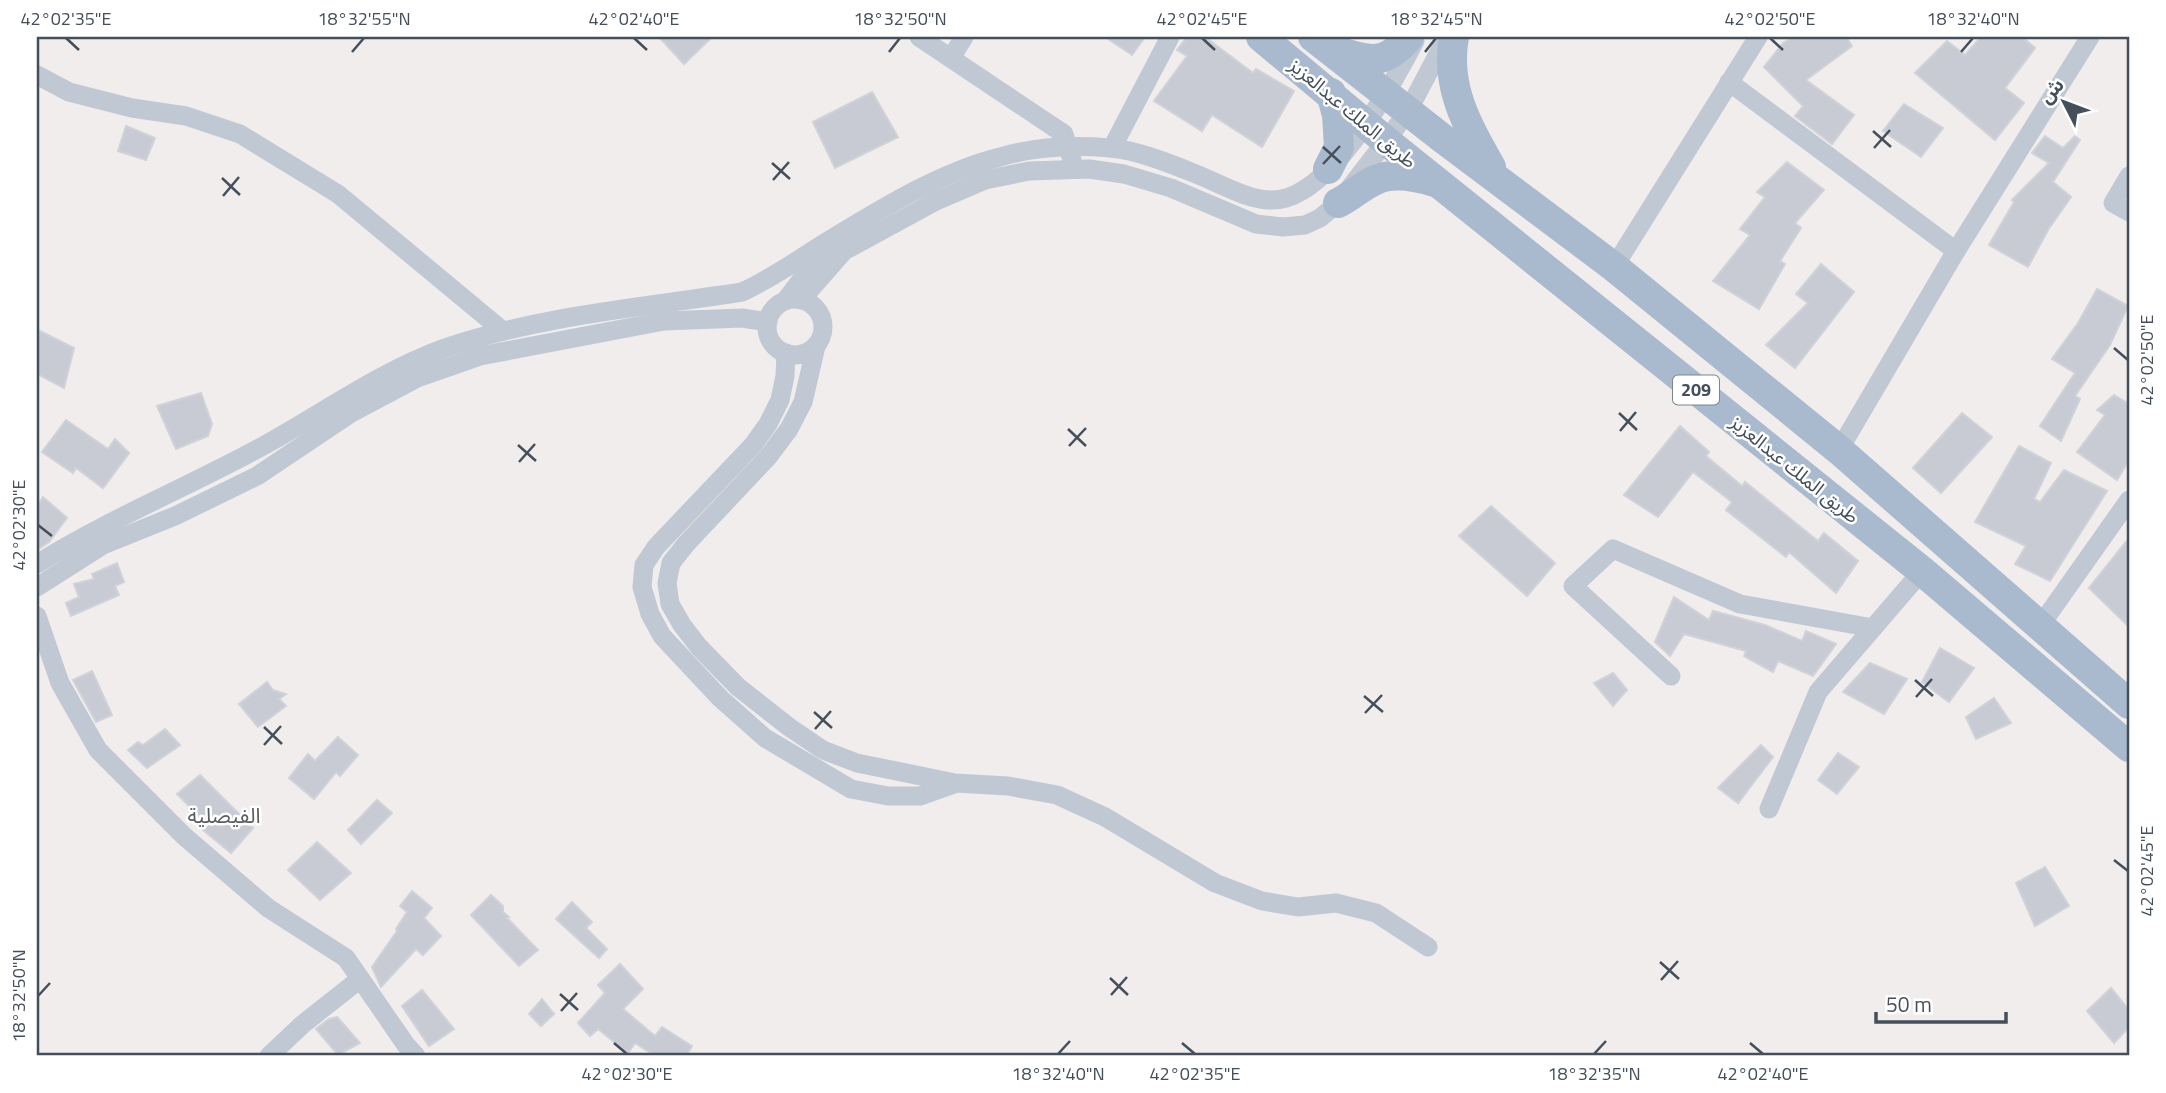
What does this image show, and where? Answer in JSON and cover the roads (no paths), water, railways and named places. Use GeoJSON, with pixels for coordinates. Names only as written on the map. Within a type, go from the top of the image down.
{"type":"FeatureCollection","features":[{"type":"Feature","properties":{"kind":"main road","name":"طريق الملك عبدالعزيز"},"geometry":{"type":"LineString","coordinates":[[1261,37],[1438,183],[1922,571],[2129,747]]}},
{"type":"Feature","properties":{"kind":"main road"},"geometry":{"type":"LineString","coordinates":[[1319,42],[1373,59],[1391,55],[1409,37]]}},
{"type":"Feature","properties":{"kind":"main road"},"geometry":{"type":"LineString","coordinates":[[1454,37],[1451,52],[1452,71],[1461,111],[1498,180]]}},
{"type":"Feature","properties":{"kind":"main road","name":"طريق الملك عبدالعزيز"},"geometry":{"type":"LineString","coordinates":[[1319,42],[1614,267],[1839,450],[2129,704]]}},
{"type":"Feature","properties":{"kind":"main road"},"geometry":{"type":"LineString","coordinates":[[1328,169],[1339,147],[1337,115],[1331,93]]}},
{"type":"Feature","properties":{"kind":"main road"},"geometry":{"type":"LineString","coordinates":[[1338,203],[1380,178],[1406,176],[1438,183]]}},
{"type":"Feature","properties":{"kind":"street"},"geometry":{"type":"LineString","coordinates":[[919,37],[1064,134],[1075,170]]}},
{"type":"Feature","properties":{"kind":"street"},"geometry":{"type":"LineString","coordinates":[[951,58],[964,37]]}},
{"type":"Feature","properties":{"kind":"street"},"geometry":{"type":"LineString","coordinates":[[1112,148],[1170,37]]}},
{"type":"Feature","properties":{"kind":"street"},"geometry":{"type":"LineString","coordinates":[[37,564],[132,511],[262,447],[376,379],[444,349],[503,331],[742,292],[766,281],[833,238],[946,176],[1000,156],[1069,148],[1112,148],[1167,163],[1252,196],[1272,201],[1290,196],[1308,188],[1376,132],[1397,103],[1418,37]]}},
{"type":"Feature","properties":{"kind":"street"},"geometry":{"type":"LineString","coordinates":[[816,346],[799,355],[786,353],[775,346],[770,339],[768,322],[776,306],[793,301],[844,251],[936,201],[985,180],[1029,171],[1089,169],[1124,174],[1171,188],[1256,224],[1283,227],[1305,225],[1320,218],[1338,203],[1376,132],[1447,37]]}},
{"type":"Feature","properties":{"kind":"street"},"geometry":{"type":"LineString","coordinates":[[1614,267],[1758,37]]}},
{"type":"Feature","properties":{"kind":"street"},"geometry":{"type":"LineString","coordinates":[[1839,450],[1956,251],[2090,37]]}},
{"type":"Feature","properties":{"kind":"street"},"geometry":{"type":"LineString","coordinates":[[37,75],[69,92],[132,108],[186,116],[240,134],[338,194],[503,331]]}},
{"type":"Feature","properties":{"kind":"street"},"geometry":{"type":"LineString","coordinates":[[1729,82],[1956,251]]}},
{"type":"Feature","properties":{"kind":"street"},"geometry":{"type":"LineString","coordinates":[[2129,176],[2113,203],[2129,212]]}},
{"type":"Feature","properties":{"kind":"street"},"geometry":{"type":"LineString","coordinates":[[793,301],[833,238]]}},
{"type":"Feature","properties":{"kind":"street"},"geometry":{"type":"LineString","coordinates":[[793,301],[817,310],[823,328],[803,402],[789,429],[768,457],[671,563],[667,583],[670,604],[681,625],[738,687],[823,750],[857,763],[955,783],[1008,786],[1058,795],[1105,817],[1215,883],[1262,901],[1298,907],[1336,903],[1376,913],[1429,947]]}},
{"type":"Feature","properties":{"kind":"street"},"geometry":{"type":"LineString","coordinates":[[37,587],[103,544],[175,516],[257,477],[351,413],[417,378],[480,356],[664,321],[742,318],[768,322]]}},
{"type":"Feature","properties":{"kind":"street"},"geometry":{"type":"LineString","coordinates":[[786,353],[780,400],[768,424],[753,445],[656,547],[644,565],[642,587],[650,614],[662,636],[720,698],[765,738],[817,771],[850,789],[888,796],[920,796],[955,783]]}},
{"type":"Feature","properties":{"kind":"street"},"geometry":{"type":"LineString","coordinates":[[2040,626],[2129,500]]}},
{"type":"Feature","properties":{"kind":"street"},"geometry":{"type":"LineString","coordinates":[[1671,676],[1573,586],[1613,549],[1740,604],[1873,628]]}},
{"type":"Feature","properties":{"kind":"street"},"geometry":{"type":"LineString","coordinates":[[1769,809],[1818,692],[1922,571]]}},
{"type":"Feature","properties":{"kind":"street"},"geometry":{"type":"LineString","coordinates":[[37,616],[60,683],[99,750],[184,836],[268,908],[346,958],[416,1056]]}},
{"type":"Feature","properties":{"kind":"street"},"geometry":{"type":"LineString","coordinates":[[269,1056],[303,1024],[360,979]]}},
{"type":"Feature","properties":{"kind":"district","name":"الفيصلية"},"geometry":{"type":"Point","coordinates":[224,816]}}]}
